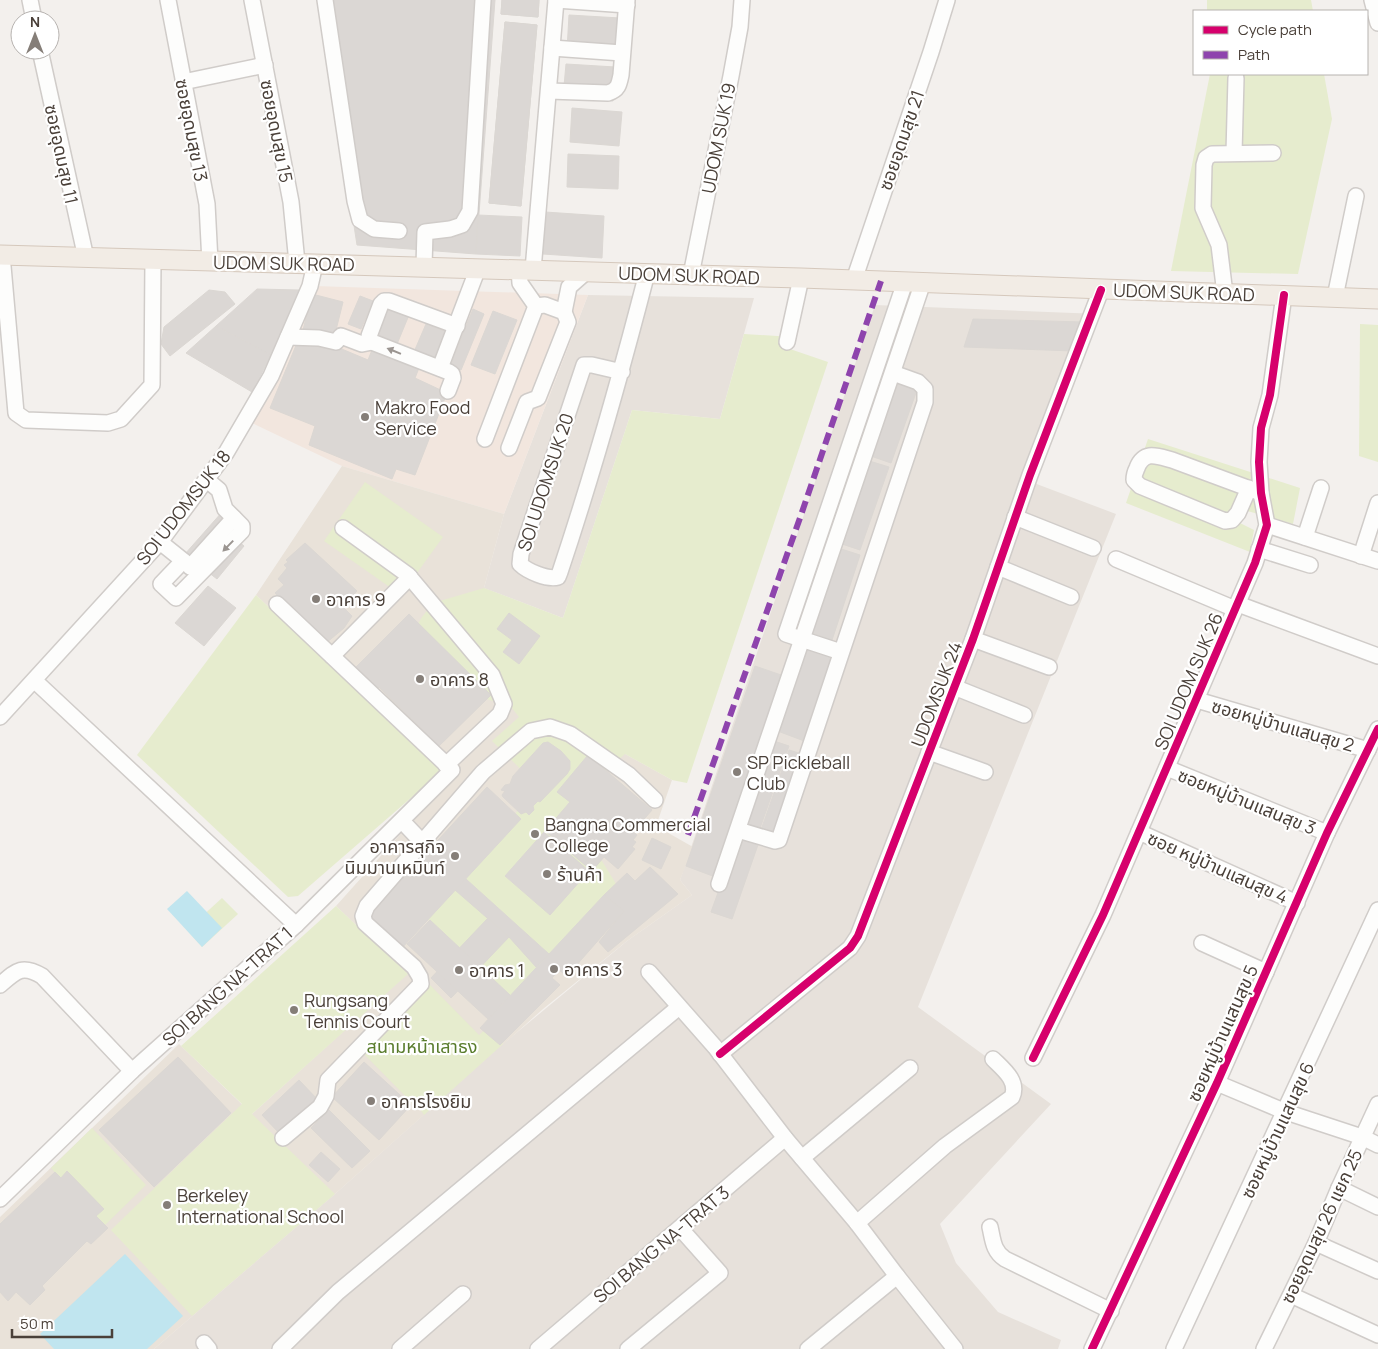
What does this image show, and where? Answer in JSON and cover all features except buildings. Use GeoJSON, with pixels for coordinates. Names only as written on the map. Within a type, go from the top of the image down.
{"type":"FeatureCollection","features":[{"type":"Feature","properties":{"kind":"main road","name":"UDOM SUK ROAD"},"geometry":{"type":"LineString","coordinates":[[1,255],[647,273],[1378,299]]}},
{"type":"Feature","properties":{"kind":"street","name":"ซอยอุดมสุข 13"},"geometry":{"type":"LineString","coordinates":[[168,0],[207,204],[210,262]]}},
{"type":"Feature","properties":{"kind":"street","name":"ซอยอุดมสุข 15"},"geometry":{"type":"LineString","coordinates":[[252,0],[291,202],[306,263]]}},
{"type":"Feature","properties":{"kind":"street"},"geometry":{"type":"LineString","coordinates":[[325,0],[360,220],[374,229],[399,231]]}},
{"type":"Feature","properties":{"kind":"street"},"geometry":{"type":"LineString","coordinates":[[424,266],[425,232],[450,229],[462,225],[470,211],[483,0]]}},
{"type":"Feature","properties":{"kind":"street"},"geometry":{"type":"LineString","coordinates":[[536,306],[520,283],[526,270],[549,91],[556,0],[627,2],[618,87],[615,91],[608,93],[549,91]]}},
{"type":"Feature","properties":{"kind":"street","name":"UDOM SUK 19"},"geometry":{"type":"LineString","coordinates":[[691,275],[731,76],[740,27],[742,0]]}},
{"type":"Feature","properties":{"kind":"street","name":"ซอยอุดมสุข 21"},"geometry":{"type":"LineString","coordinates":[[854,280],[947,0]]}},
{"type":"Feature","properties":{"kind":"street"},"geometry":{"type":"LineString","coordinates":[[1372,0],[1378,23]]}},
{"type":"Feature","properties":{"kind":"street"},"geometry":{"type":"LineString","coordinates":[[552,48],[622,53]]}},
{"type":"Feature","properties":{"kind":"street","name":"ซอยอุดมสุข 11"},"geometry":{"type":"LineString","coordinates":[[42,60],[86,258]]}},
{"type":"Feature","properties":{"kind":"street"},"geometry":{"type":"LineString","coordinates":[[183,82],[265,65]]}},
{"type":"Feature","properties":{"kind":"street"},"geometry":{"type":"LineString","coordinates":[[1234,153],[1236,78]]}},
{"type":"Feature","properties":{"kind":"street"},"geometry":{"type":"LineString","coordinates":[[1225,294],[1219,245],[1203,208],[1204,165],[1206,158],[1212,154],[1273,153]]}},
{"type":"Feature","properties":{"kind":"street"},"geometry":{"type":"LineString","coordinates":[[1335,297],[1356,196]]}},
{"type":"Feature","properties":{"kind":"street"},"geometry":{"type":"LineString","coordinates":[[1,255],[16,413],[26,420],[108,423],[121,419],[152,385],[153,260]]}},
{"type":"Feature","properties":{"kind":"street","name":"SOI UDOMSUK 18"},"geometry":{"type":"LineString","coordinates":[[0,717],[35,681],[160,542],[208,480],[271,376],[310,286],[306,263]]}},
{"type":"Feature","properties":{"kind":"street"},"geometry":{"type":"LineString","coordinates":[[440,368],[478,268]]}},
{"type":"Feature","properties":{"kind":"street"},"geometry":{"type":"LineString","coordinates":[[502,394],[527,402],[538,398],[568,322],[564,312],[569,287],[586,272]]}},
{"type":"Feature","properties":{"kind":"street","name":"SOI UDOMSUK 20"},"geometry":{"type":"LineString","coordinates":[[622,372],[584,365],[521,554],[520,564],[525,568],[550,578],[558,577],[593,473],[622,372],[647,273]]}},
{"type":"Feature","properties":{"kind":"street"},"geometry":{"type":"LineString","coordinates":[[787,342],[801,278]]}},
{"type":"Feature","properties":{"kind":"street"},"geometry":{"type":"LineString","coordinates":[[841,652],[786,634],[879,359],[914,282]]}},
{"type":"Feature","properties":{"kind":"street"},"geometry":{"type":"LineString","coordinates":[[719,884],[804,639],[894,369],[914,282]]}},
{"type":"Feature","properties":{"kind":"street","name":"UDOMSUK 24"},"geometry":{"type":"LineString","coordinates":[[720,1054],[850,948],[862,928],[973,639],[1015,517],[1102,290]]}},
{"type":"Feature","properties":{"kind":"street","name":"SOI UDOM SUK 26"},"geometry":{"type":"LineString","coordinates":[[1033,1058],[1103,915],[1197,700],[1260,549],[1267,525],[1255,490],[1261,428],[1270,395],[1284,295]]}},
{"type":"Feature","properties":{"kind":"street"},"geometry":{"type":"LineString","coordinates":[[372,342],[369,336],[381,304],[384,301],[389,301],[457,326]]}},
{"type":"Feature","properties":{"kind":"street"},"geometry":{"type":"LineString","coordinates":[[536,306],[545,305],[564,312]]}},
{"type":"Feature","properties":{"kind":"street"},"geometry":{"type":"LineString","coordinates":[[485,439],[536,306]]}},
{"type":"Feature","properties":{"kind":"street"},"geometry":{"type":"LineString","coordinates":[[288,337],[319,338],[336,342],[341,336],[362,344],[372,342],[452,374],[453,378],[448,391]]}},
{"type":"Feature","properties":{"kind":"street"},"geometry":{"type":"LineString","coordinates":[[738,830],[775,841],[779,840],[925,402],[924,389],[918,382],[879,359]]}},
{"type":"Feature","properties":{"kind":"street"},"geometry":{"type":"LineString","coordinates":[[509,448],[527,402]]}},
{"type":"Feature","properties":{"kind":"street"},"geometry":{"type":"LineString","coordinates":[[1148,456],[1158,456],[1255,490],[1232,520],[1225,520],[1140,486],[1134,480],[1134,475],[1140,460],[1148,456]]}},
{"type":"Feature","properties":{"kind":"street"},"geometry":{"type":"LineString","coordinates":[[160,542],[191,567],[242,531],[242,526],[225,508],[219,490],[208,480]]}},
{"type":"Feature","properties":{"kind":"street"},"geometry":{"type":"LineString","coordinates":[[1305,537],[1321,488]]}},
{"type":"Feature","properties":{"kind":"street"},"geometry":{"type":"LineString","coordinates":[[1361,556],[1378,503]]}},
{"type":"Feature","properties":{"kind":"street"},"geometry":{"type":"LineString","coordinates":[[1015,517],[1093,548]]}},
{"type":"Feature","properties":{"kind":"street"},"geometry":{"type":"LineString","coordinates":[[1267,525],[1378,561]]}},
{"type":"Feature","properties":{"kind":"street","name":"SOI BANG NA-TRAT 1"},"geometry":{"type":"LineString","coordinates":[[0,1199],[132,1071],[296,925],[402,821],[449,767],[500,714],[504,704],[492,675],[410,577],[343,528]]}},
{"type":"Feature","properties":{"kind":"street"},"geometry":{"type":"LineString","coordinates":[[1260,549],[1310,565]]}},
{"type":"Feature","properties":{"kind":"street"},"geometry":{"type":"LineString","coordinates":[[1116,559],[1236,606],[1378,656]]}},
{"type":"Feature","properties":{"kind":"street"},"geometry":{"type":"LineString","coordinates":[[998,567],[1071,597]]}},
{"type":"Feature","properties":{"kind":"street"},"geometry":{"type":"LineString","coordinates":[[332,656],[410,577]]}},
{"type":"Feature","properties":{"kind":"street"},"geometry":{"type":"LineString","coordinates":[[277,604],[449,767]]}},
{"type":"Feature","properties":{"kind":"street"},"geometry":{"type":"LineString","coordinates":[[973,639],[1049,667]]}},
{"type":"Feature","properties":{"kind":"street"},"geometry":{"type":"LineString","coordinates":[[35,681],[296,925]]}},
{"type":"Feature","properties":{"kind":"street"},"geometry":{"type":"LineString","coordinates":[[954,687],[1024,715]]}},
{"type":"Feature","properties":{"kind":"street","name":"ซอยหมู่บ้านแสนสุข 2"},"geometry":{"type":"LineString","coordinates":[[1197,700],[1368,750]]}},
{"type":"Feature","properties":{"kind":"street"},"geometry":{"type":"LineString","coordinates":[[283,1138],[320,1107],[326,1096],[328,1080],[421,984],[420,977],[414,967],[365,923],[363,916],[367,906],[483,772],[531,731],[550,727],[570,734],[585,744],[629,775],[654,800]]}},
{"type":"Feature","properties":{"kind":"street","name":"ซอยหมู่บ้านแสนสุข 5"},"geometry":{"type":"LineString","coordinates":[[1092,1349],[1217,1083],[1327,833],[1378,729]]}},
{"type":"Feature","properties":{"kind":"street"},"geometry":{"type":"LineString","coordinates":[[929,752],[985,772]]}},
{"type":"Feature","properties":{"kind":"street","name":"ซอยหมู่บ้านแสนสุข 3"},"geometry":{"type":"LineString","coordinates":[[1167,768],[1327,833]]}},
{"type":"Feature","properties":{"kind":"street"},"geometry":{"type":"LineString","coordinates":[[402,821],[422,842]]}},
{"type":"Feature","properties":{"kind":"street","name":"ซอย หมู่บ้านแสนสุข 4"},"geometry":{"type":"LineString","coordinates":[[1139,832],[1297,903]]}},
{"type":"Feature","properties":{"kind":"street","name":"ซอยหมู่บ้านแสนสุข 6"},"geometry":{"type":"LineString","coordinates":[[1174,1349],[1286,1112],[1378,910]]}},
{"type":"Feature","properties":{"kind":"street"},"geometry":{"type":"LineString","coordinates":[[1202,943],[1266,972]]}},
{"type":"Feature","properties":{"kind":"street"},"geometry":{"type":"LineString","coordinates":[[0,985],[13,973],[22,969],[32,970],[42,976],[132,1071]]}},
{"type":"Feature","properties":{"kind":"street"},"geometry":{"type":"LineString","coordinates":[[649,972],[720,1054],[785,1138],[857,1223],[947,1346]]}},
{"type":"Feature","properties":{"kind":"street"},"geometry":{"type":"LineString","coordinates":[[280,1349],[338,1292],[679,1007]]}},
{"type":"Feature","properties":{"kind":"street"},"geometry":{"type":"LineString","coordinates":[[857,1223],[945,1146],[1012,1097],[1014,1093],[1012,1081],[1007,1072],[993,1059]]}},
{"type":"Feature","properties":{"kind":"street"},"geometry":{"type":"LineString","coordinates":[[802,1158],[910,1068]]}},
{"type":"Feature","properties":{"kind":"street"},"geometry":{"type":"LineString","coordinates":[[1217,1083],[1286,1112],[1362,1137],[1378,1145]]}},
{"type":"Feature","properties":{"kind":"street","name":"ซอยอุดมสุข 26 แยก 25"},"geometry":{"type":"LineString","coordinates":[[1264,1349],[1316,1243],[1378,1104]]}},
{"type":"Feature","properties":{"kind":"street","name":"SOI BANG NA-TRAT 3"},"geometry":{"type":"LineString","coordinates":[[538,1349],[785,1138]]}},
{"type":"Feature","properties":{"kind":"street"},"geometry":{"type":"LineString","coordinates":[[1339,1188],[1378,1207]]}},
{"type":"Feature","properties":{"kind":"street"},"geometry":{"type":"LineString","coordinates":[[990,1227],[998,1255],[1111,1311]]}},
{"type":"Feature","properties":{"kind":"street"},"geometry":{"type":"LineString","coordinates":[[628,1349],[720,1273],[680,1228]]}},
{"type":"Feature","properties":{"kind":"street"},"geometry":{"type":"LineString","coordinates":[[1316,1243],[1378,1271]]}},
{"type":"Feature","properties":{"kind":"street"},"geometry":{"type":"LineString","coordinates":[[808,1349],[897,1276]]}},
{"type":"Feature","properties":{"kind":"street"},"geometry":{"type":"LineString","coordinates":[[400,1349],[463,1294]]}},
{"type":"Feature","properties":{"kind":"street"},"geometry":{"type":"LineString","coordinates":[[1290,1295],[1378,1335]]}},
{"type":"Feature","properties":{"kind":"shaded area"},"geometry":{"type":"Polygon","coordinates":[[[315,286],[588,295],[504,514],[342,466],[250,422],[315,286]]]}},
{"type":"Feature","properties":{"kind":"shaded area"},"geometry":{"type":"Polygon","coordinates":[[[588,295],[754,298],[720,419],[632,410],[563,618],[484,588],[504,514],[588,295]]]}},
{"type":"Feature","properties":{"kind":"shaded area"},"geometry":{"type":"Polygon","coordinates":[[[875,305],[1099,314],[1034,483],[1116,514],[918,1007],[1051,1104],[940,1224],[956,1263],[998,1312],[1061,1340],[1058,1349],[154,1349],[335,1194],[503,1044],[627,941],[692,895],[680,880],[875,305]]]}},
{"type":"Feature","properties":{"kind":"shaded area","name":"Bangna Commercial College"},"geometry":{"type":"Polygon","coordinates":[[[342,466],[504,514],[484,588],[558,617],[528,700],[672,780],[656,826],[693,847],[680,880],[692,895],[627,941],[543,1009],[335,1194],[154,1349],[0,1349],[0,1217],[179,1044],[252,1114],[407,974],[336,906],[422,810],[442,771],[256,595],[342,466]]]}},
{"type":"Feature","properties":{"kind":"green space"},"geometry":{"type":"Polygon","coordinates":[[[1207,0],[1311,0],[1313,10],[1207,10],[1207,0]]]}},
{"type":"Feature","properties":{"kind":"green space"},"geometry":{"type":"Polygon","coordinates":[[[1210,75],[1324,75],[1332,119],[1298,274],[1171,271],[1210,75]]]}},
{"type":"Feature","properties":{"kind":"green space"},"geometry":{"type":"Polygon","coordinates":[[[1360,324],[1378,325],[1378,462],[1359,456],[1360,324]]]}},
{"type":"Feature","properties":{"kind":"green space"},"geometry":{"type":"Polygon","coordinates":[[[744,334],[793,337],[790,349],[828,362],[687,783],[672,780],[625,754],[567,804],[621,892],[516,1001],[424,916],[539,787],[492,741],[519,717],[512,708],[481,697],[413,632],[433,603],[484,588],[563,618],[632,410],[720,419],[744,334]]]}},
{"type":"Feature","properties":{"kind":"green space"},"geometry":{"type":"Polygon","coordinates":[[[1148,439],[1300,488],[1293,524],[1244,510],[1238,522],[1254,530],[1250,552],[1126,503],[1148,439]]]}},
{"type":"Feature","properties":{"kind":"green space"},"geometry":{"type":"Polygon","coordinates":[[[365,482],[443,537],[401,595],[324,541],[365,482]]]}},
{"type":"Feature","properties":{"kind":"green space"},"geometry":{"type":"Polygon","coordinates":[[[256,595],[442,771],[298,896],[288,897],[137,755],[256,595]]]}},
{"type":"Feature","properties":{"kind":"green space"},"geometry":{"type":"Polygon","coordinates":[[[222,898],[238,914],[202,947],[187,930],[222,898]]]}},
{"type":"Feature","properties":{"kind":"green space"},"geometry":{"type":"Polygon","coordinates":[[[336,906],[408,974],[252,1114],[335,1194],[192,1316],[111,1230],[242,1104],[181,1046],[336,906]]]}},
{"type":"Feature","properties":{"kind":"green space","name":"สนามหน้าเสาธง"},"geometry":{"type":"Polygon","coordinates":[[[429,984],[479,1035],[489,1026],[503,1044],[424,1115],[418,1106],[416,1107],[361,1051],[429,984]]]}},
{"type":"Feature","properties":{"kind":"green space"},"geometry":{"type":"Polygon","coordinates":[[[92,1128],[146,1185],[103,1227],[51,1168],[92,1128]]]}},
{"type":"Feature","properties":{"kind":"water"},"geometry":{"type":"Polygon","coordinates":[[[187,891],[222,928],[202,947],[167,909],[187,891]]]}},
{"type":"Feature","properties":{"kind":"water"},"geometry":{"type":"Polygon","coordinates":[[[125,1254],[183,1316],[147,1349],[54,1349],[40,1334],[125,1254]]]}},
{"type":"Feature","properties":{"kind":"marked path"},"geometry":{"type":"LineString","coordinates":[[688,835],[881,281]]}},
{"type":"Feature","properties":{"kind":"cycle path"},"geometry":{"type":"LineString","coordinates":[[720,1054],[850,948],[858,936],[973,639],[1030,475],[1101,290]]}},
{"type":"Feature","properties":{"kind":"cycle path"},"geometry":{"type":"LineString","coordinates":[[1033,1058],[1103,915],[1255,563],[1267,525],[1261,493],[1259,462],[1261,428],[1270,395],[1284,295]]}},
{"type":"Feature","properties":{"kind":"cycle path"},"geometry":{"type":"LineString","coordinates":[[1092,1349],[1217,1083],[1327,833],[1378,729]]}},
{"type":"Feature","properties":{"kind":"place","name":"Makro Food Service"},"geometry":{"type":"Point","coordinates":[365,417]}},
{"type":"Feature","properties":{"kind":"place","name":"อาคาร 9"},"geometry":{"type":"Point","coordinates":[316,599]}},
{"type":"Feature","properties":{"kind":"place","name":"อาคาร 8"},"geometry":{"type":"Point","coordinates":[420,679]}},
{"type":"Feature","properties":{"kind":"place","name":"SP Pickleball Club"},"geometry":{"type":"Point","coordinates":[737,772]}},
{"type":"Feature","properties":{"kind":"place","name":"Bangna Commercial College"},"geometry":{"type":"Point","coordinates":[535,834]}},
{"type":"Feature","properties":{"kind":"place","name":"อาคารสุกิจ นิมมานเหมินท์"},"geometry":{"type":"Point","coordinates":[455,856]}},
{"type":"Feature","properties":{"kind":"place","name":"ร้านค้า"},"geometry":{"type":"Point","coordinates":[547,874]}},
{"type":"Feature","properties":{"kind":"place","name":"อาคาร 3"},"geometry":{"type":"Point","coordinates":[554,969]}},
{"type":"Feature","properties":{"kind":"place","name":"อาคาร 1"},"geometry":{"type":"Point","coordinates":[459,970]}},
{"type":"Feature","properties":{"kind":"place","name":"Rungsang Tennis Court"},"geometry":{"type":"Point","coordinates":[294,1010]}},
{"type":"Feature","properties":{"kind":"place","name":"อาคารโรงยิม"},"geometry":{"type":"Point","coordinates":[371,1101]}},
{"type":"Feature","properties":{"kind":"place","name":"Berkeley International School"},"geometry":{"type":"Point","coordinates":[167,1205]}}]}
